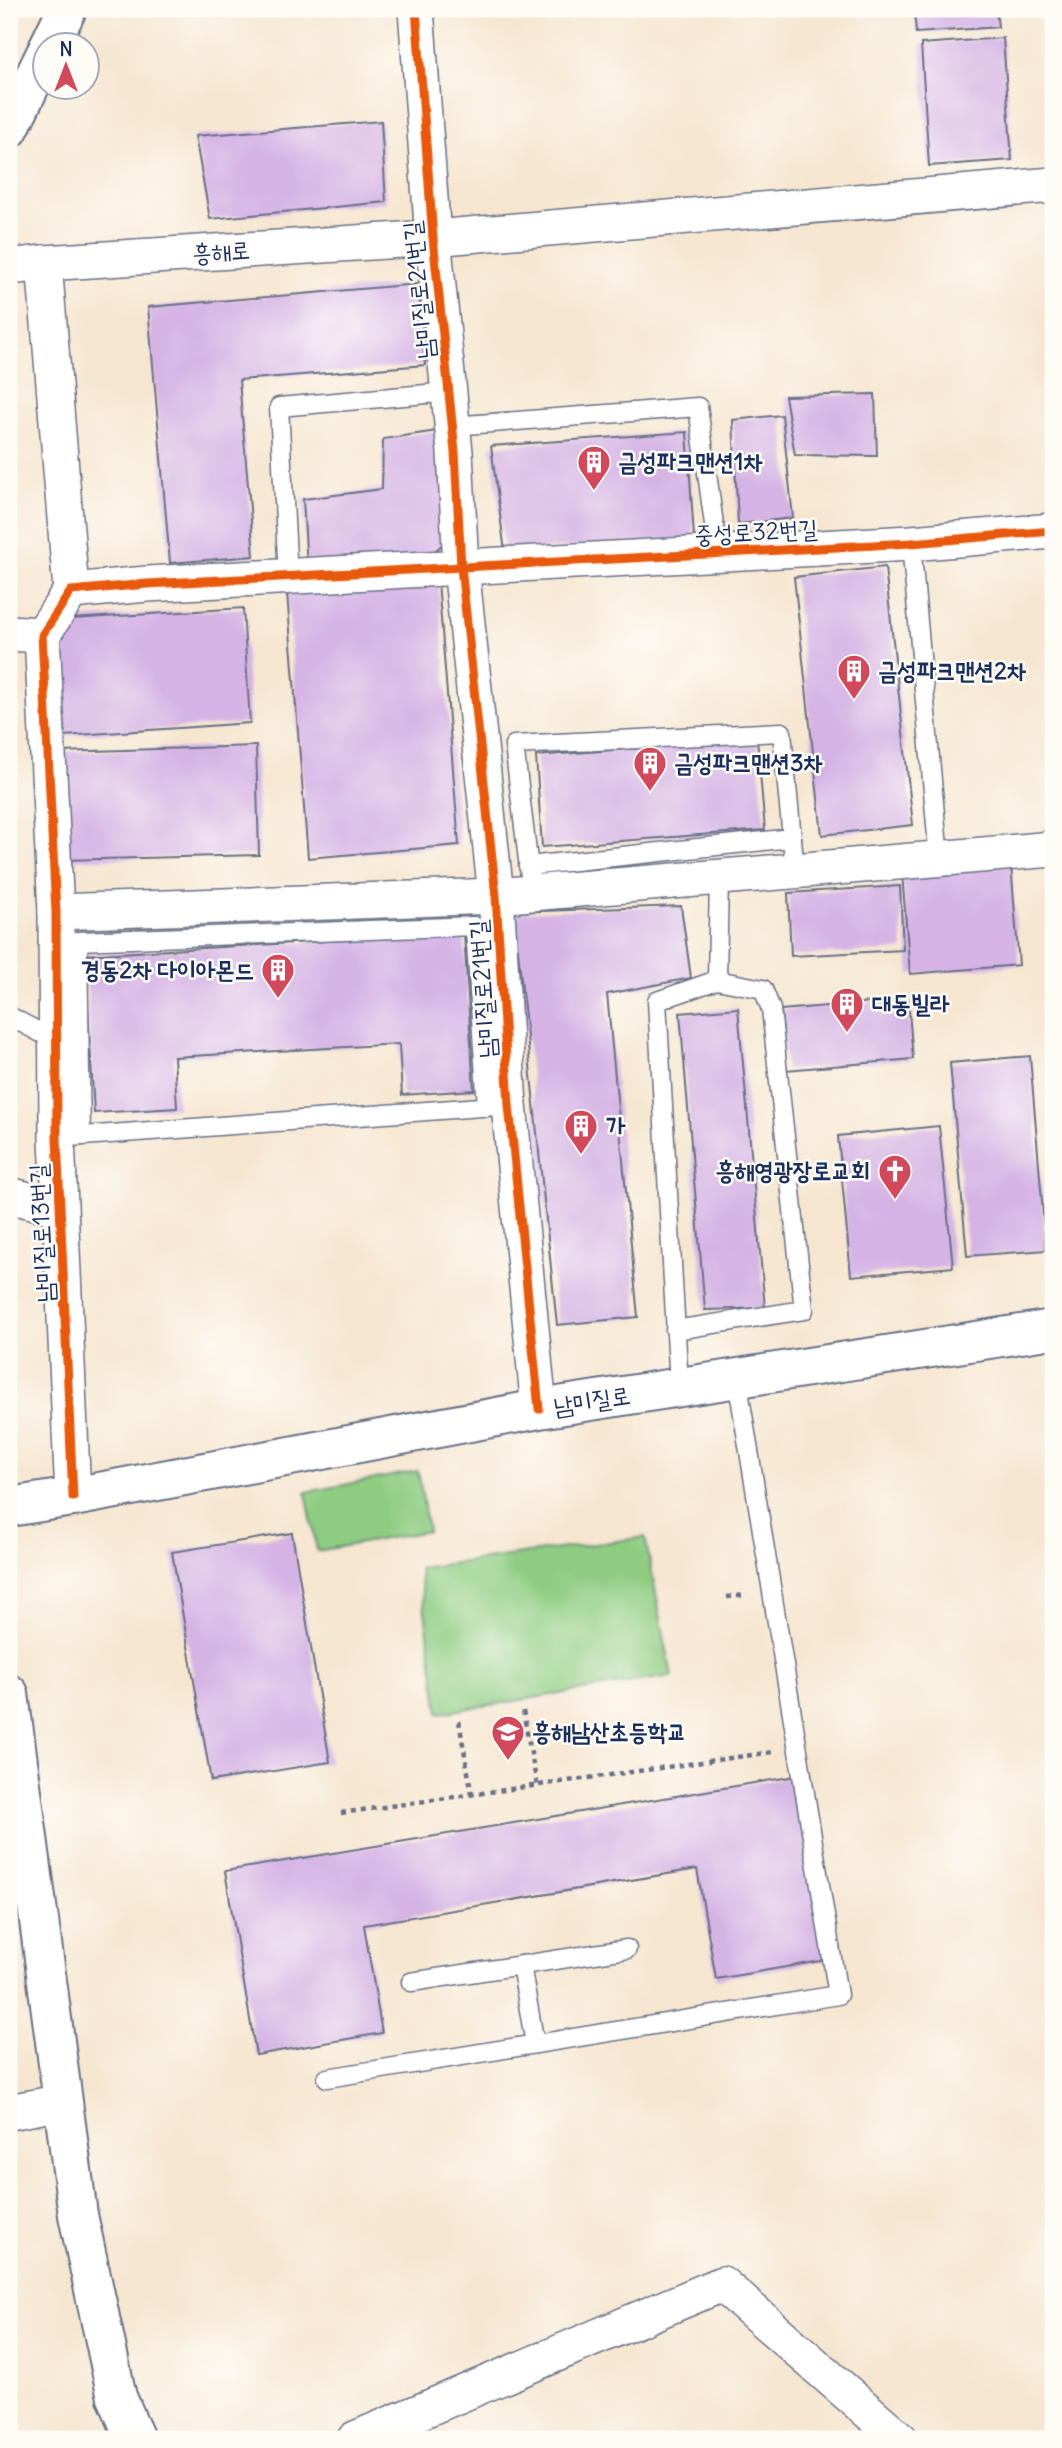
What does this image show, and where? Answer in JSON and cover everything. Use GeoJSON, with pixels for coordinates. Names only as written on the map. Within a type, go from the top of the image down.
{"type":"FeatureCollection","features":[{"type":"Feature","properties":{"kind":"street"},"geometry":{"type":"LineString","coordinates":[[56,32],[67,9]]}},
{"type":"Feature","properties":{"kind":"street","name":"남미질로21번길"},"geometry":{"type":"LineString","coordinates":[[416,9],[461,567],[496,896],[488,941],[498,1106],[539,1409]]}},
{"type":"Feature","properties":{"kind":"street"},"geometry":{"type":"LineString","coordinates":[[9,129],[32,82]]}},
{"type":"Feature","properties":{"kind":"street","name":"남미질로21번길"},"geometry":{"type":"LineString","coordinates":[[433,238],[1053,185]]}},
{"type":"Feature","properties":{"kind":"street","name":"흥해로"},"geometry":{"type":"LineString","coordinates":[[9,267],[433,238]]}},
{"type":"Feature","properties":{"kind":"street"},"geometry":{"type":"LineString","coordinates":[[44,263],[71,591],[147,584],[461,567]]}},
{"type":"Feature","properties":{"kind":"street","name":"중성로32번길"},"geometry":{"type":"LineString","coordinates":[[461,567],[911,543],[1053,531]]}},
{"type":"Feature","properties":{"kind":"street","name":"남미질로13번길"},"geometry":{"type":"LineString","coordinates":[[71,591],[25,634],[56,912],[56,1041],[69,1137],[59,1208],[74,1497]]}},
{"type":"Feature","properties":{"kind":"street"},"geometry":{"type":"LineString","coordinates":[[56,912],[496,896],[530,879],[719,878],[794,855],[939,859],[1053,849]]}},
{"type":"Feature","properties":{"kind":"street"},"geometry":{"type":"LineString","coordinates":[[9,1195],[59,1208]]}},
{"type":"Feature","properties":{"kind":"street","name":"남미질로"},"geometry":{"type":"LineString","coordinates":[[9,1507],[539,1409],[1053,1329]]}},
{"type":"Feature","properties":{"kind":"street"},"geometry":{"type":"LineString","coordinates":[[9,1693],[78,2215],[117,2397],[135,2439]]}},
{"type":"Feature","properties":{"kind":"street"},"geometry":{"type":"LineString","coordinates":[[9,2112],[63,2102]]}},
{"type":"Feature","properties":{"kind":"street"},"geometry":{"type":"LineString","coordinates":[[355,2439],[722,2284],[900,2439]]}},
{"type":"Feature","properties":{"kind":"lane"},"geometry":{"type":"LineString","coordinates":[[289,577],[279,407],[698,407],[718,554]]}},
{"type":"Feature","properties":{"kind":"lane"},"geometry":{"type":"LineString","coordinates":[[911,543],[939,859]]}},
{"type":"Feature","properties":{"kind":"lane"},"geometry":{"type":"LineString","coordinates":[[782,732],[794,855],[530,879],[514,745],[782,732]]}},
{"type":"Feature","properties":{"kind":"lane"},"geometry":{"type":"LineString","coordinates":[[717,980],[719,878]]}},
{"type":"Feature","properties":{"kind":"lane"},"geometry":{"type":"LineString","coordinates":[[488,941],[474,926],[78,941],[69,1137],[498,1106]]}},
{"type":"Feature","properties":{"kind":"lane"},"geometry":{"type":"LineString","coordinates":[[675,1330],[804,1310],[771,1009],[763,989],[717,980],[657,1001],[675,1330],[679,1387]]}},
{"type":"Feature","properties":{"kind":"lane"},"geometry":{"type":"LineString","coordinates":[[9,1016],[56,1041]]}},
{"type":"Feature","properties":{"kind":"lane"},"geometry":{"type":"LineString","coordinates":[[327,2078],[838,1996],[737,1378]]}},
{"type":"Feature","properties":{"kind":"lane"},"geometry":{"type":"LineString","coordinates":[[411,1982],[627,1949]]}},
{"type":"Feature","properties":{"kind":"lane"},"geometry":{"type":"LineString","coordinates":[[521,1965],[535,2044]]}},
{"type":"Feature","properties":{"kind":"path"},"geometry":{"type":"LineString","coordinates":[[523,1711],[537,1785]]}},
{"type":"Feature","properties":{"kind":"path"},"geometry":{"type":"LineString","coordinates":[[459,1721],[472,1795]]}},
{"type":"Feature","properties":{"kind":"path"},"geometry":{"type":"LineString","coordinates":[[341,1813],[798,1749]]}},
{"type":"Feature","properties":{"kind":"green space"},"geometry":{"type":"Polygon","coordinates":[[[418,1471],[428,1531],[317,1551],[306,1492],[418,1471]]]}},
{"type":"Feature","properties":{"kind":"green space"},"geometry":{"type":"Polygon","coordinates":[[[645,1537],[672,1676],[439,1713],[419,1568],[645,1537]]]}},
{"type":"Feature","properties":{"kind":"building"},"geometry":{"type":"Polygon","coordinates":[[[914,9],[996,9],[998,27],[916,33],[914,9]]]}},
{"type":"Feature","properties":{"kind":"building"},"geometry":{"type":"Polygon","coordinates":[[[1003,38],[1012,160],[929,166],[921,44],[1003,38]]]}},
{"type":"Feature","properties":{"kind":"building"},"geometry":{"type":"Polygon","coordinates":[[[381,121],[386,202],[210,219],[195,136],[381,121]]]}},
{"type":"Feature","properties":{"kind":"building"},"geometry":{"type":"Polygon","coordinates":[[[418,284],[425,365],[239,380],[254,556],[170,563],[148,307],[418,284]]]}},
{"type":"Feature","properties":{"kind":"building"},"geometry":{"type":"Polygon","coordinates":[[[875,394],[877,456],[795,455],[785,396],[875,394]]]}},
{"type":"Feature","properties":{"kind":"building"},"geometry":{"type":"Polygon","coordinates":[[[782,415],[793,518],[738,524],[733,420],[782,415]]]}},
{"type":"Feature","properties":{"kind":"building"},"geometry":{"type":"Polygon","coordinates":[[[444,430],[453,535],[426,559],[307,568],[303,499],[382,489],[383,439],[444,430]]]}},
{"type":"Feature","properties":{"kind":"building","name":"금성파크맨션1차"},"geometry":{"type":"Polygon","coordinates":[[[687,432],[694,538],[505,552],[491,446],[687,432]]]}},
{"type":"Feature","properties":{"kind":"building","name":"금성파크맨션2차"},"geometry":{"type":"Polygon","coordinates":[[[885,567],[913,825],[822,835],[794,577],[885,567]]]}},
{"type":"Feature","properties":{"kind":"building"},"geometry":{"type":"Polygon","coordinates":[[[438,581],[459,845],[308,858],[287,593],[438,581]]]}},
{"type":"Feature","properties":{"kind":"building"},"geometry":{"type":"Polygon","coordinates":[[[243,608],[250,723],[64,736],[57,620],[243,608]]]}},
{"type":"Feature","properties":{"kind":"building","name":"금성파크맨션3차"},"geometry":{"type":"Polygon","coordinates":[[[757,739],[765,830],[542,847],[536,756],[757,739]]]}},
{"type":"Feature","properties":{"kind":"building"},"geometry":{"type":"Polygon","coordinates":[[[256,746],[259,855],[62,860],[59,752],[256,746]]]}},
{"type":"Feature","properties":{"kind":"building"},"geometry":{"type":"Polygon","coordinates":[[[1011,864],[1019,965],[910,974],[902,873],[1011,864]]]}},
{"type":"Feature","properties":{"kind":"building","name":"대동빌라"},"geometry":{"type":"Polygon","coordinates":[[[900,886],[903,950],[791,956],[788,893],[900,886]]]}},
{"type":"Feature","properties":{"kind":"building","name":"가"},"geometry":{"type":"Polygon","coordinates":[[[681,906],[691,978],[607,994],[638,1317],[557,1325],[514,912],[681,906]]]}},
{"type":"Feature","properties":{"kind":"building","name":"경동2차 다이아몬드"},"geometry":{"type":"Polygon","coordinates":[[[464,933],[474,1090],[402,1095],[399,1044],[174,1057],[177,1108],[94,1113],[85,955],[464,933]]]}},
{"type":"Feature","properties":{"kind":"building","name":"대동빌라"},"geometry":{"type":"Polygon","coordinates":[[[908,999],[913,1059],[786,1070],[781,1010],[908,999]]]}},
{"type":"Feature","properties":{"kind":"building"},"geometry":{"type":"Polygon","coordinates":[[[738,1008],[765,1308],[705,1310],[680,1013],[738,1008]]]}},
{"type":"Feature","properties":{"kind":"building"},"geometry":{"type":"Polygon","coordinates":[[[1030,1056],[1046,1250],[967,1256],[950,1063],[1030,1056]]]}},
{"type":"Feature","properties":{"kind":"building","name":"흥해영광장로교회"},"geometry":{"type":"Polygon","coordinates":[[[939,1126],[953,1267],[851,1276],[838,1136],[939,1126]]]}},
{"type":"Feature","properties":{"kind":"building"},"geometry":{"type":"Polygon","coordinates":[[[292,1533],[330,1762],[211,1781],[172,1552],[292,1533]]]}},
{"type":"Feature","properties":{"kind":"building"},"geometry":{"type":"Polygon","coordinates":[[[796,1776],[827,1960],[716,1979],[697,1869],[364,1925],[382,2033],[256,2055],[225,1871],[796,1776]]]}},
{"type":"Feature","properties":{"kind":"cycle path"},"geometry":{"type":"LineString","coordinates":[[416,9],[433,238],[455,452],[461,567],[496,896],[509,1105],[539,1409]]}},
{"type":"Feature","properties":{"kind":"cycle path"},"geometry":{"type":"LineString","coordinates":[[73,1497],[57,1138],[56,912],[42,635],[71,591],[147,584],[911,543],[1053,531]]}},
{"type":"Feature","properties":{"kind":"place","name":"금성파크맨션1차"},"geometry":{"type":"Point","coordinates":[594,492]}},
{"type":"Feature","properties":{"kind":"place","name":"금성파크맨션2차"},"geometry":{"type":"Point","coordinates":[854,701]}},
{"type":"Feature","properties":{"kind":"place","name":"금성파크맨션3차"},"geometry":{"type":"Point","coordinates":[650,793]}},
{"type":"Feature","properties":{"kind":"place","name":"경동2차 다이아몬드"},"geometry":{"type":"Point","coordinates":[278,1000]}},
{"type":"Feature","properties":{"kind":"place","name":"대동빌라"},"geometry":{"type":"Point","coordinates":[847,1034]}},
{"type":"Feature","properties":{"kind":"place","name":"가"},"geometry":{"type":"Point","coordinates":[581,1156]}},
{"type":"Feature","properties":{"kind":"place","name":"흥해영광장로교회"},"geometry":{"type":"Point","coordinates":[895,1201]}},
{"type":"Feature","properties":{"kind":"place","name":"흥해남산초등학교"},"geometry":{"type":"Point","coordinates":[508,1762]}}]}
